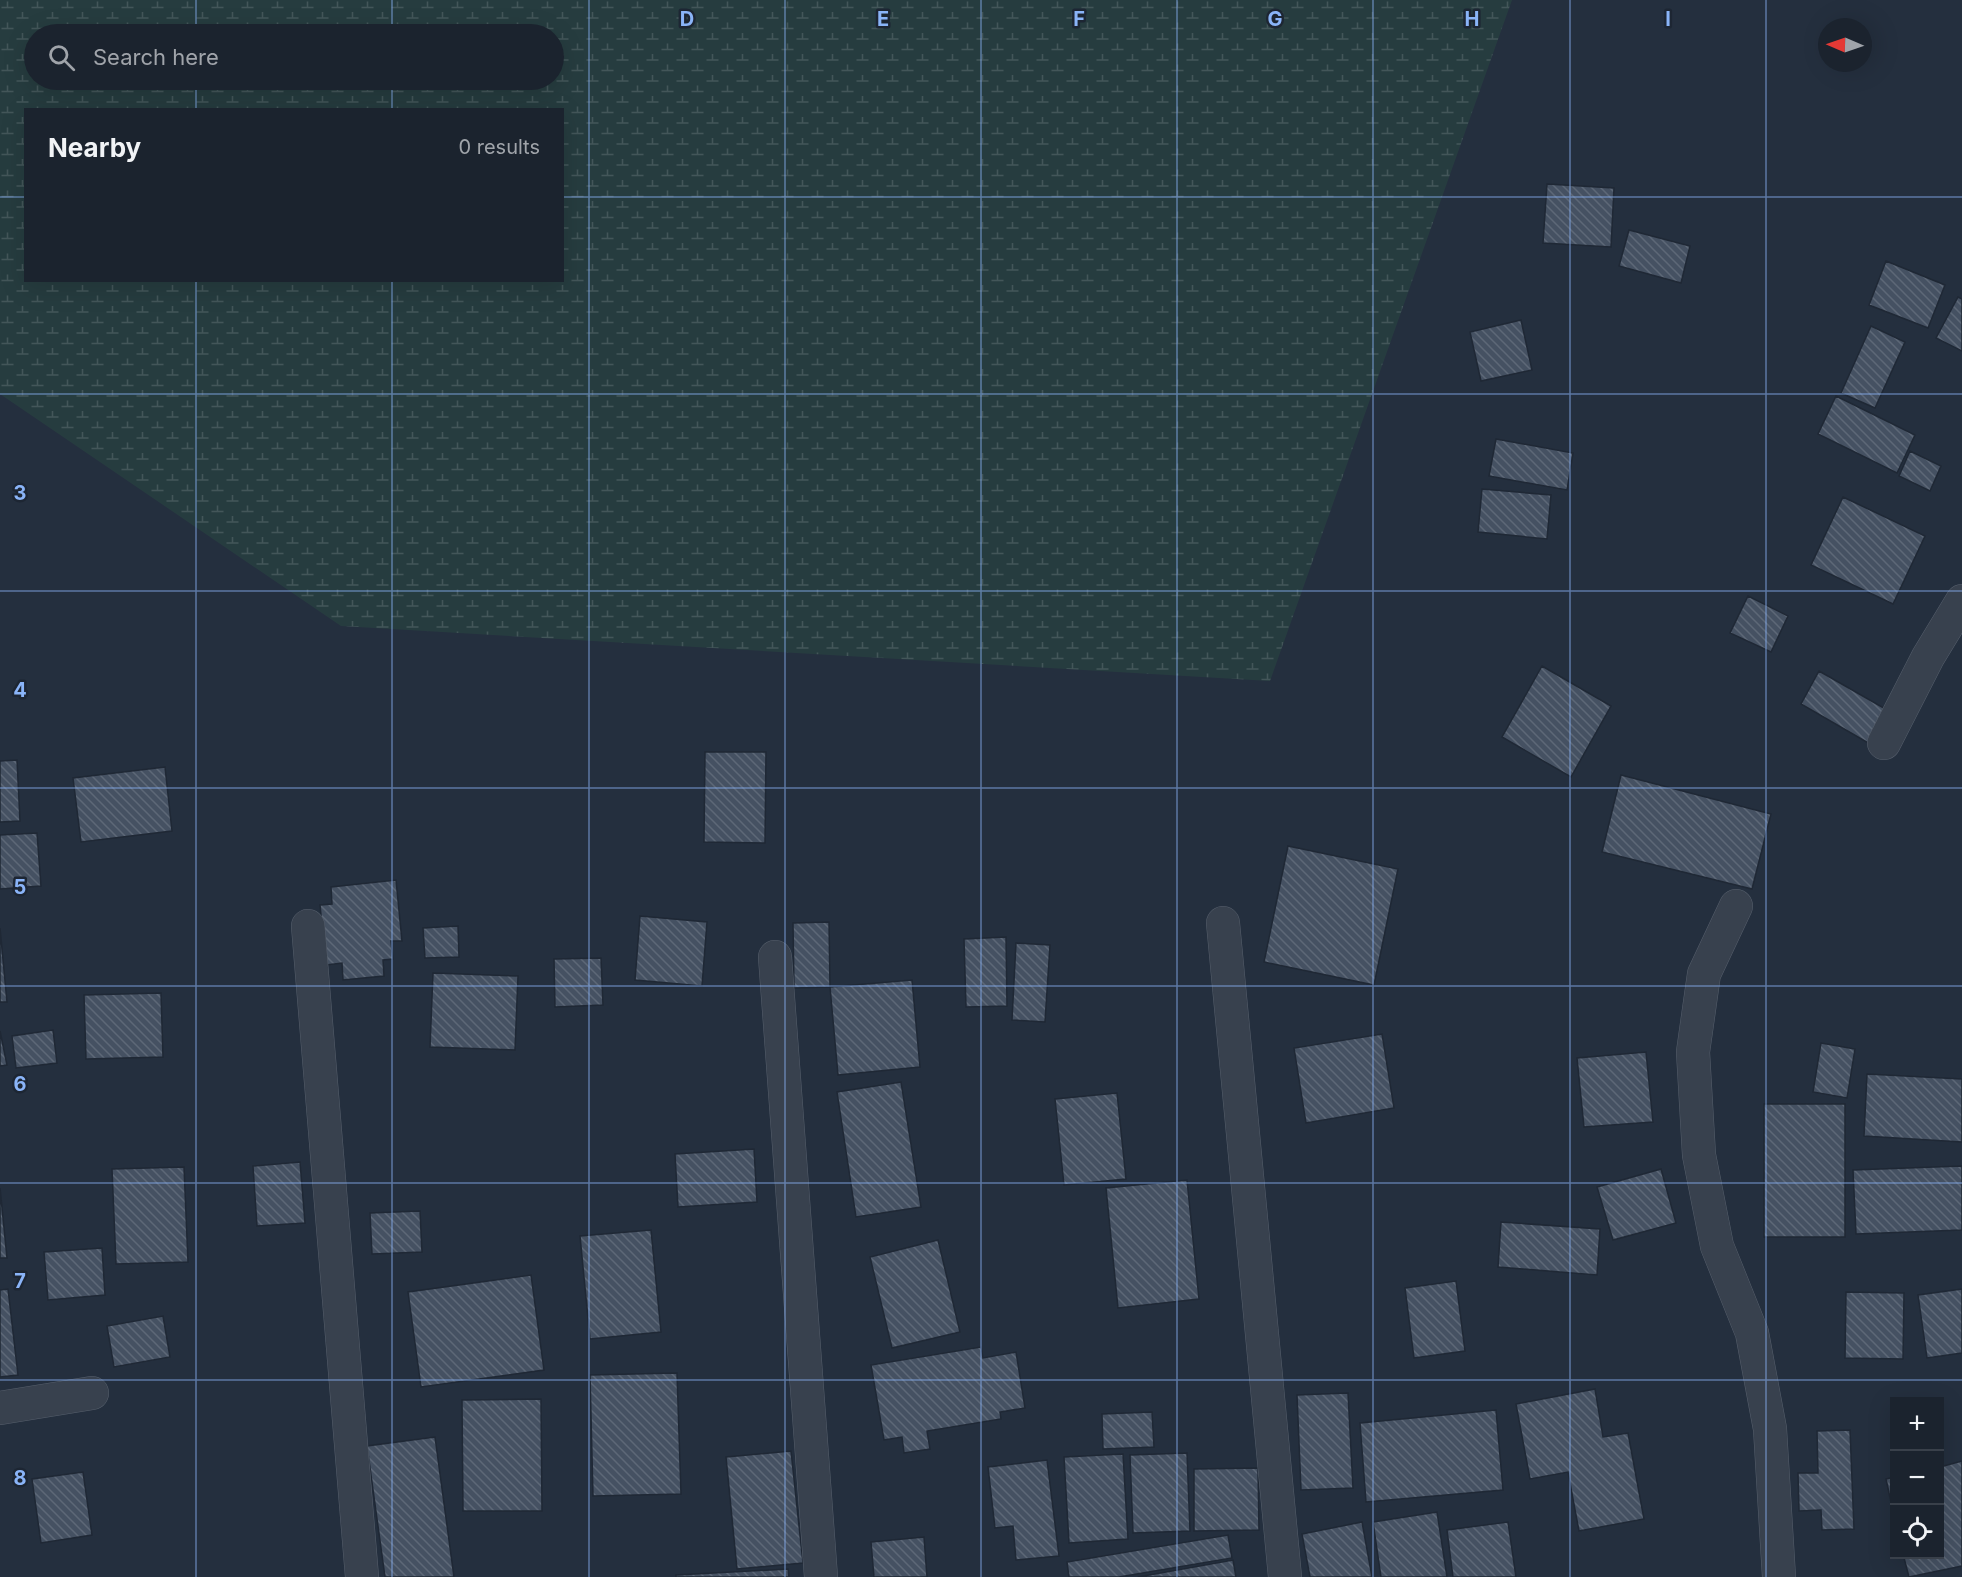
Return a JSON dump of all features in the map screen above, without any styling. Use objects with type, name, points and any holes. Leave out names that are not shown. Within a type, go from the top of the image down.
[{"type":"street","points":[[1884,742],[1928,657],[1962,601]]},
{"type":"street","points":[[1736,906],[1704,974],[1693,1052],[1699,1155],[1717,1246],[1754,1344],[1770,1429],[1779,1577]]},
{"type":"street","points":[[1223,923],[1285,1577]]},
{"type":"street","points":[[308,926],[362,1577]]},
{"type":"street","points":[[776,957],[821,1577]]},
{"type":"street","points":[[0,1408],[92,1393]]},
{"type":"green space","points":[[0,0],[1512,0],[1270,681],[341,626],[0,394]]},
{"type":"building","points":[[1547,184],[1614,188],[1611,247],[1543,243]]},
{"type":"building","points":[[1629,230],[1690,246],[1681,283],[1619,266]]},
{"type":"building","points":[[1886,261],[1945,285],[1928,328],[1869,305]]},
{"type":"building","points":[[1958,297],[1962,299],[1962,351],[1936,338]]},
{"type":"building","points":[[1521,320],[1532,370],[1481,381],[1470,332]]},
{"type":"building","points":[[1871,326],[1905,342],[1875,408],[1841,393]]},
{"type":"building","points":[[1836,396],[1915,435],[1897,473],[1818,434]]},
{"type":"building","points":[[1496,439],[1573,453],[1567,490],[1489,476]]},
{"type":"building","points":[[1910,451],[1941,466],[1930,491],[1899,476]]},
{"type":"building","points":[[1482,489],[1551,495],[1547,539],[1478,532]]},
{"type":"building","points":[[1843,497],[1925,536],[1893,604],[1811,565]]},
{"type":"building","points":[[1748,596],[1788,616],[1771,652],[1730,633]]},
{"type":"building","points":[[1542,666],[1611,706],[1571,777],[1502,737]]},
{"type":"building","points":[[1819,671],[1889,711],[1870,744],[1801,704]]},
{"type":"building","points":[[705,752],[766,752],[765,843],[704,842]]},
{"type":"building","points":[[17,760],[20,821],[0,822],[0,761]]},
{"type":"building","points":[[165,767],[172,831],[81,842],[73,778]]},
{"type":"building","points":[[1621,775],[1771,814],[1752,889],[1602,852]]},
{"type":"building","points":[[37,833],[41,886],[0,889],[0,835]]},
{"type":"building","points":[[1288,846],[1398,869],[1374,985],[1264,962]]},
{"type":"building","points":[[396,880],[402,941],[391,941],[393,959],[383,960],[384,976],[343,980],[342,963],[326,965],[320,905],[332,904],[331,887]]},
{"type":"building","points":[[640,916],[707,922],[702,986],[635,980]]},
{"type":"building","points":[[829,922],[830,987],[794,988],[793,923]]},
{"type":"building","points":[[458,926],[459,957],[425,958],[423,928]]},
{"type":"building","points":[[0,928],[7,1002],[0,1002]]},
{"type":"building","points":[[1006,937],[1007,1006],[966,1007],[964,939]]},
{"type":"building","points":[[1016,943],[1050,945],[1045,1022],[1012,1020]]},
{"type":"building","points":[[601,958],[603,1005],[555,1007],[554,959]]},
{"type":"building","points":[[433,973],[518,976],[515,1050],[430,1047]]},
{"type":"building","points":[[912,980],[920,1067],[838,1075],[830,987]]},
{"type":"building","points":[[161,993],[163,1057],[86,1059],[84,995]]},
{"type":"building","points":[[53,1030],[57,1063],[16,1068],[12,1036]]},
{"type":"building","points":[[0,1031],[7,1065],[0,1066]]},
{"type":"building","points":[[1382,1034],[1394,1108],[1306,1123],[1294,1048]]},
{"type":"building","points":[[1821,1043],[1855,1049],[1847,1098],[1813,1092]]},
{"type":"building","points":[[1646,1052],[1653,1122],[1584,1127],[1577,1058]]},
{"type":"building","points":[[1867,1074],[1962,1079],[1962,1142],[1864,1136]]},
{"type":"building","points":[[901,1082],[921,1207],[856,1217],[837,1092]]},
{"type":"building","points":[[1117,1093],[1126,1179],[1064,1185],[1055,1099]]},
{"type":"building","points":[[1764,1104],[1845,1104],[1845,1237],[1764,1237]]},
{"type":"building","points":[[754,1149],[757,1202],[678,1207],[675,1154]]},
{"type":"building","points":[[300,1162],[305,1223],[257,1226],[253,1166]]},
{"type":"building","points":[[1962,1166],[1962,1230],[1856,1234],[1853,1170]]},
{"type":"building","points":[[184,1167],[188,1262],[116,1264],[112,1169]]},
{"type":"building","points":[[1661,1169],[1676,1223],[1613,1240],[1597,1187]]},
{"type":"building","points":[[1187,1180],[1199,1299],[1118,1308],[1106,1188]]},
{"type":"building","points":[[0,1188],[7,1258],[0,1258]]},
{"type":"building","points":[[420,1211],[422,1252],[372,1254],[370,1213]]},
{"type":"building","points":[[1501,1222],[1600,1229],[1597,1275],[1498,1267]]},
{"type":"building","points":[[651,1230],[661,1332],[590,1339],[580,1236]]},
{"type":"building","points":[[938,1240],[960,1332],[892,1348],[870,1257]]},
{"type":"building","points":[[102,1248],[105,1295],[48,1300],[44,1252]]},
{"type":"building","points":[[531,1275],[544,1370],[421,1387],[408,1292]]},
{"type":"building","points":[[1456,1281],[1465,1351],[1414,1358],[1405,1288]]},
{"type":"building","points":[[8,1289],[18,1375],[0,1377],[0,1290]]},
{"type":"building","points":[[1962,1289],[1962,1353],[1927,1358],[1918,1295]]},
{"type":"building","points":[[1846,1292],[1904,1293],[1903,1359],[1845,1358]]},
{"type":"building","points":[[163,1316],[170,1357],[114,1367],[107,1326]]},
{"type":"building","points":[[981,1347],[983,1358],[1016,1352],[1025,1408],[1000,1412],[1001,1419],[927,1431],[930,1449],[904,1453],[902,1437],[884,1440],[871,1365]]},
{"type":"building","points":[[677,1373],[681,1494],[593,1496],[590,1375]]},
{"type":"building","points":[[1595,1389],[1603,1437],[1628,1433],[1644,1519],[1579,1531],[1568,1472],[1530,1479],[1516,1404]]},
{"type":"building","points":[[1348,1393],[1353,1488],[1301,1490],[1297,1395]]},
{"type":"building","points":[[541,1399],[542,1511],[463,1511],[462,1400]]},
{"type":"building","points":[[1496,1410],[1503,1490],[1366,1502],[1360,1423]]},
{"type":"building","points":[[1152,1412],[1154,1447],[1103,1449],[1102,1414]]},
{"type":"building","points":[[1850,1430],[1854,1529],[1822,1530],[1821,1510],[1799,1511],[1798,1473],[1818,1473],[1817,1431]]},
{"type":"building","points":[[435,1437],[454,1577],[385,1577],[367,1446]]},
{"type":"building","points":[[791,1451],[803,1563],[737,1569],[726,1457]]},
{"type":"building","points":[[1187,1453],[1190,1531],[1133,1533],[1130,1455]]},
{"type":"building","points":[[1123,1454],[1128,1539],[1069,1543],[1064,1457]]},
{"type":"building","points":[[1047,1460],[1059,1556],[1016,1560],[1013,1526],[995,1528],[988,1467]]},
{"type":"building","points":[[1962,1461],[1962,1566],[1909,1577],[1904,1559],[1944,1559],[1944,1466]]},
{"type":"building","points":[[1258,1468],[1259,1530],[1194,1531],[1194,1469]]},
{"type":"building","points":[[83,1472],[92,1535],[41,1543],[32,1479]]},
{"type":"building","points":[[1890,1478],[1890,1498],[1886,1479]]},
{"type":"building","points":[[1437,1512],[1447,1577],[1381,1577],[1373,1522]]},
{"type":"building","points":[[1362,1522],[1372,1577],[1310,1577],[1302,1534]]},
{"type":"building","points":[[1508,1522],[1516,1577],[1453,1577],[1447,1530]]},
{"type":"building","points":[[1228,1535],[1232,1558],[1119,1577],[1069,1577],[1067,1562]]},
{"type":"building","points":[[924,1537],[927,1577],[874,1577],[871,1542]]},
{"type":"building","points":[[1233,1560],[1236,1577],[1138,1577]]},
{"type":"building","points":[[788,1569],[789,1577],[676,1577],[676,1575]]}]
